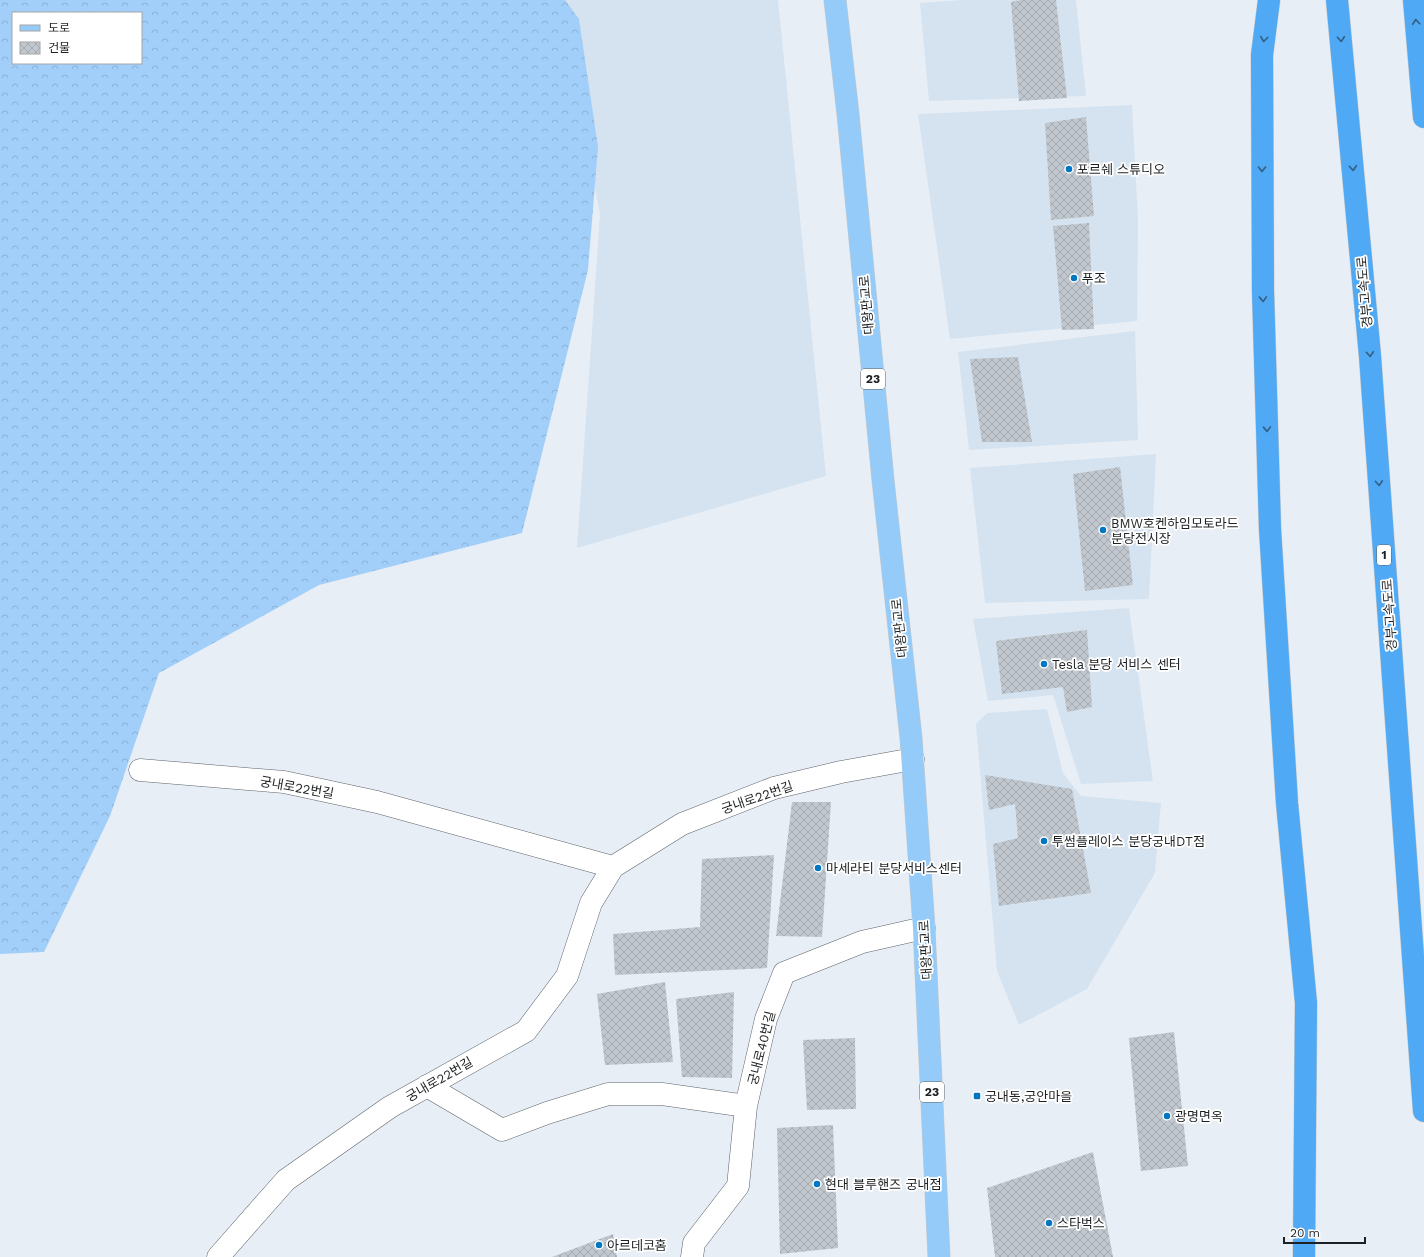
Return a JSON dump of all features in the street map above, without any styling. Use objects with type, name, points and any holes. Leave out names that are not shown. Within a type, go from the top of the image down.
[{"type":"highway","points":[[1269,0],[1262,55],[1263,291],[1270,529],[1287,803],[1306,1004],[1304,1257]]},
{"type":"highway","name":"경부고속도로","points":[[1337,0],[1370,356],[1424,1111]]},
{"type":"highway","points":[[1414,0],[1424,117]]},
{"type":"main road","name":"대왕판교로","points":[[835,0],[848,114],[883,480],[913,758],[924,928],[939,1257]]},
{"type":"street","name":"궁내로22번길","points":[[218,1257],[286,1180],[390,1107],[526,1030],[567,976],[591,903],[613,867],[682,824],[774,788],[841,772],[913,758]]},
{"type":"street","name":"궁내로22번길","points":[[140,770],[284,782],[377,802],[613,867]]},
{"type":"street","name":"궁내로40번길","points":[[692,1257],[694,1243],[738,1186],[746,1106],[766,1019],[784,974],[862,942],[924,928]]},
{"type":"street","points":[[427,1086],[502,1130],[547,1113],[608,1094],[662,1094],[746,1106]]},
{"type":"shaded area","points":[[542,0],[778,0],[826,476],[577,548],[600,214],[566,44]]},
{"type":"shaded area","points":[[962,0],[1076,0],[1086,96],[929,101],[920,3]]},
{"type":"shaded area","points":[[1132,105],[1138,220],[1137,321],[950,339],[918,114]]},
{"type":"shaded area","points":[[1135,331],[1138,440],[969,450],[958,352]]},
{"type":"shaded area","points":[[1156,454],[1149,599],[985,603],[970,468]]},
{"type":"shaded area","points":[[1129,608],[1153,781],[1081,784],[1053,695],[988,701],[973,619]]},
{"type":"shaded area","points":[[1047,709],[1063,773],[1081,796],[1161,803],[1155,873],[1087,989],[1019,1025],[997,971],[976,724],[987,713]]},
{"type":"green space","points":[[0,0],[565,0],[579,19],[598,147],[588,270],[522,533],[319,585],[159,673],[110,816],[44,952],[0,954]]},
{"type":"building","points":[[1021,0],[1056,0],[1067,98],[1019,101],[1011,2]]},
{"type":"building","name":"포르쉐 스튜디오","points":[[1086,117],[1094,216],[1051,220],[1045,123]]},
{"type":"building","name":"푸조","points":[[1089,223],[1094,329],[1062,330],[1053,226]]},
{"type":"building","points":[[1018,357],[1032,442],[982,442],[970,359]]},
{"type":"building","name":"BMW호켄하임모토라드 분당전시장","points":[[1120,467],[1133,585],[1085,591],[1073,474]]},
{"type":"building","name":"Tesla 분당 서비스 센터","points":[[1087,630],[1092,707],[1067,712],[1063,687],[1002,694],[996,641]]},
{"type":"building","name":"투썸플레이스 분당궁내DT점","points":[[985,775],[1072,789],[1091,893],[999,906],[993,844],[1018,838],[1015,804],[989,810]]},
{"type":"building","points":[[792,802],[831,802],[822,937],[776,936]]},
{"type":"building","points":[[774,855],[767,968],[615,975],[613,934],[700,927],[702,859]]},
{"type":"building","points":[[665,982],[673,1062],[605,1065],[597,994]]},
{"type":"building","points":[[734,992],[732,1078],[682,1077],[676,999]]},
{"type":"building","points":[[1174,1032],[1188,1166],[1141,1171],[1129,1038]]},
{"type":"building","points":[[855,1038],[856,1109],[807,1110],[803,1040]]},
{"type":"building","points":[[833,1125],[838,1248],[780,1254],[777,1128]]},
{"type":"building","name":"스타벅스","points":[[1093,1152],[1113,1257],[995,1257],[987,1188]]},
{"type":"building","name":"아르데코홈","points":[[613,1234],[617,1257],[552,1257]]},
{"type":"place","name":"포르쉐 스튜디오","points":[[1069,169]]},
{"type":"place","name":"푸조","points":[[1074,278]]},
{"type":"place","name":"BMW호켄하임모토라드 분당전시장","points":[[1103,530]]},
{"type":"place","name":"Tesla 분당 서비스 센터","points":[[1044,664]]},
{"type":"place","name":"투썸플레이스 분당궁내DT점","points":[[1044,841]]},
{"type":"place","name":"마세라티 분당서비스센터","points":[[818,868]]},
{"type":"place","name":"궁내동,궁안마을","points":[[977,1096]]},
{"type":"place","name":"광명면옥","points":[[1167,1116]]},
{"type":"place","name":"현대 블루핸즈 궁내점","points":[[817,1184]]},
{"type":"place","name":"스타벅스","points":[[1049,1223]]},
{"type":"place","name":"아르데코홈","points":[[599,1245]]}]
